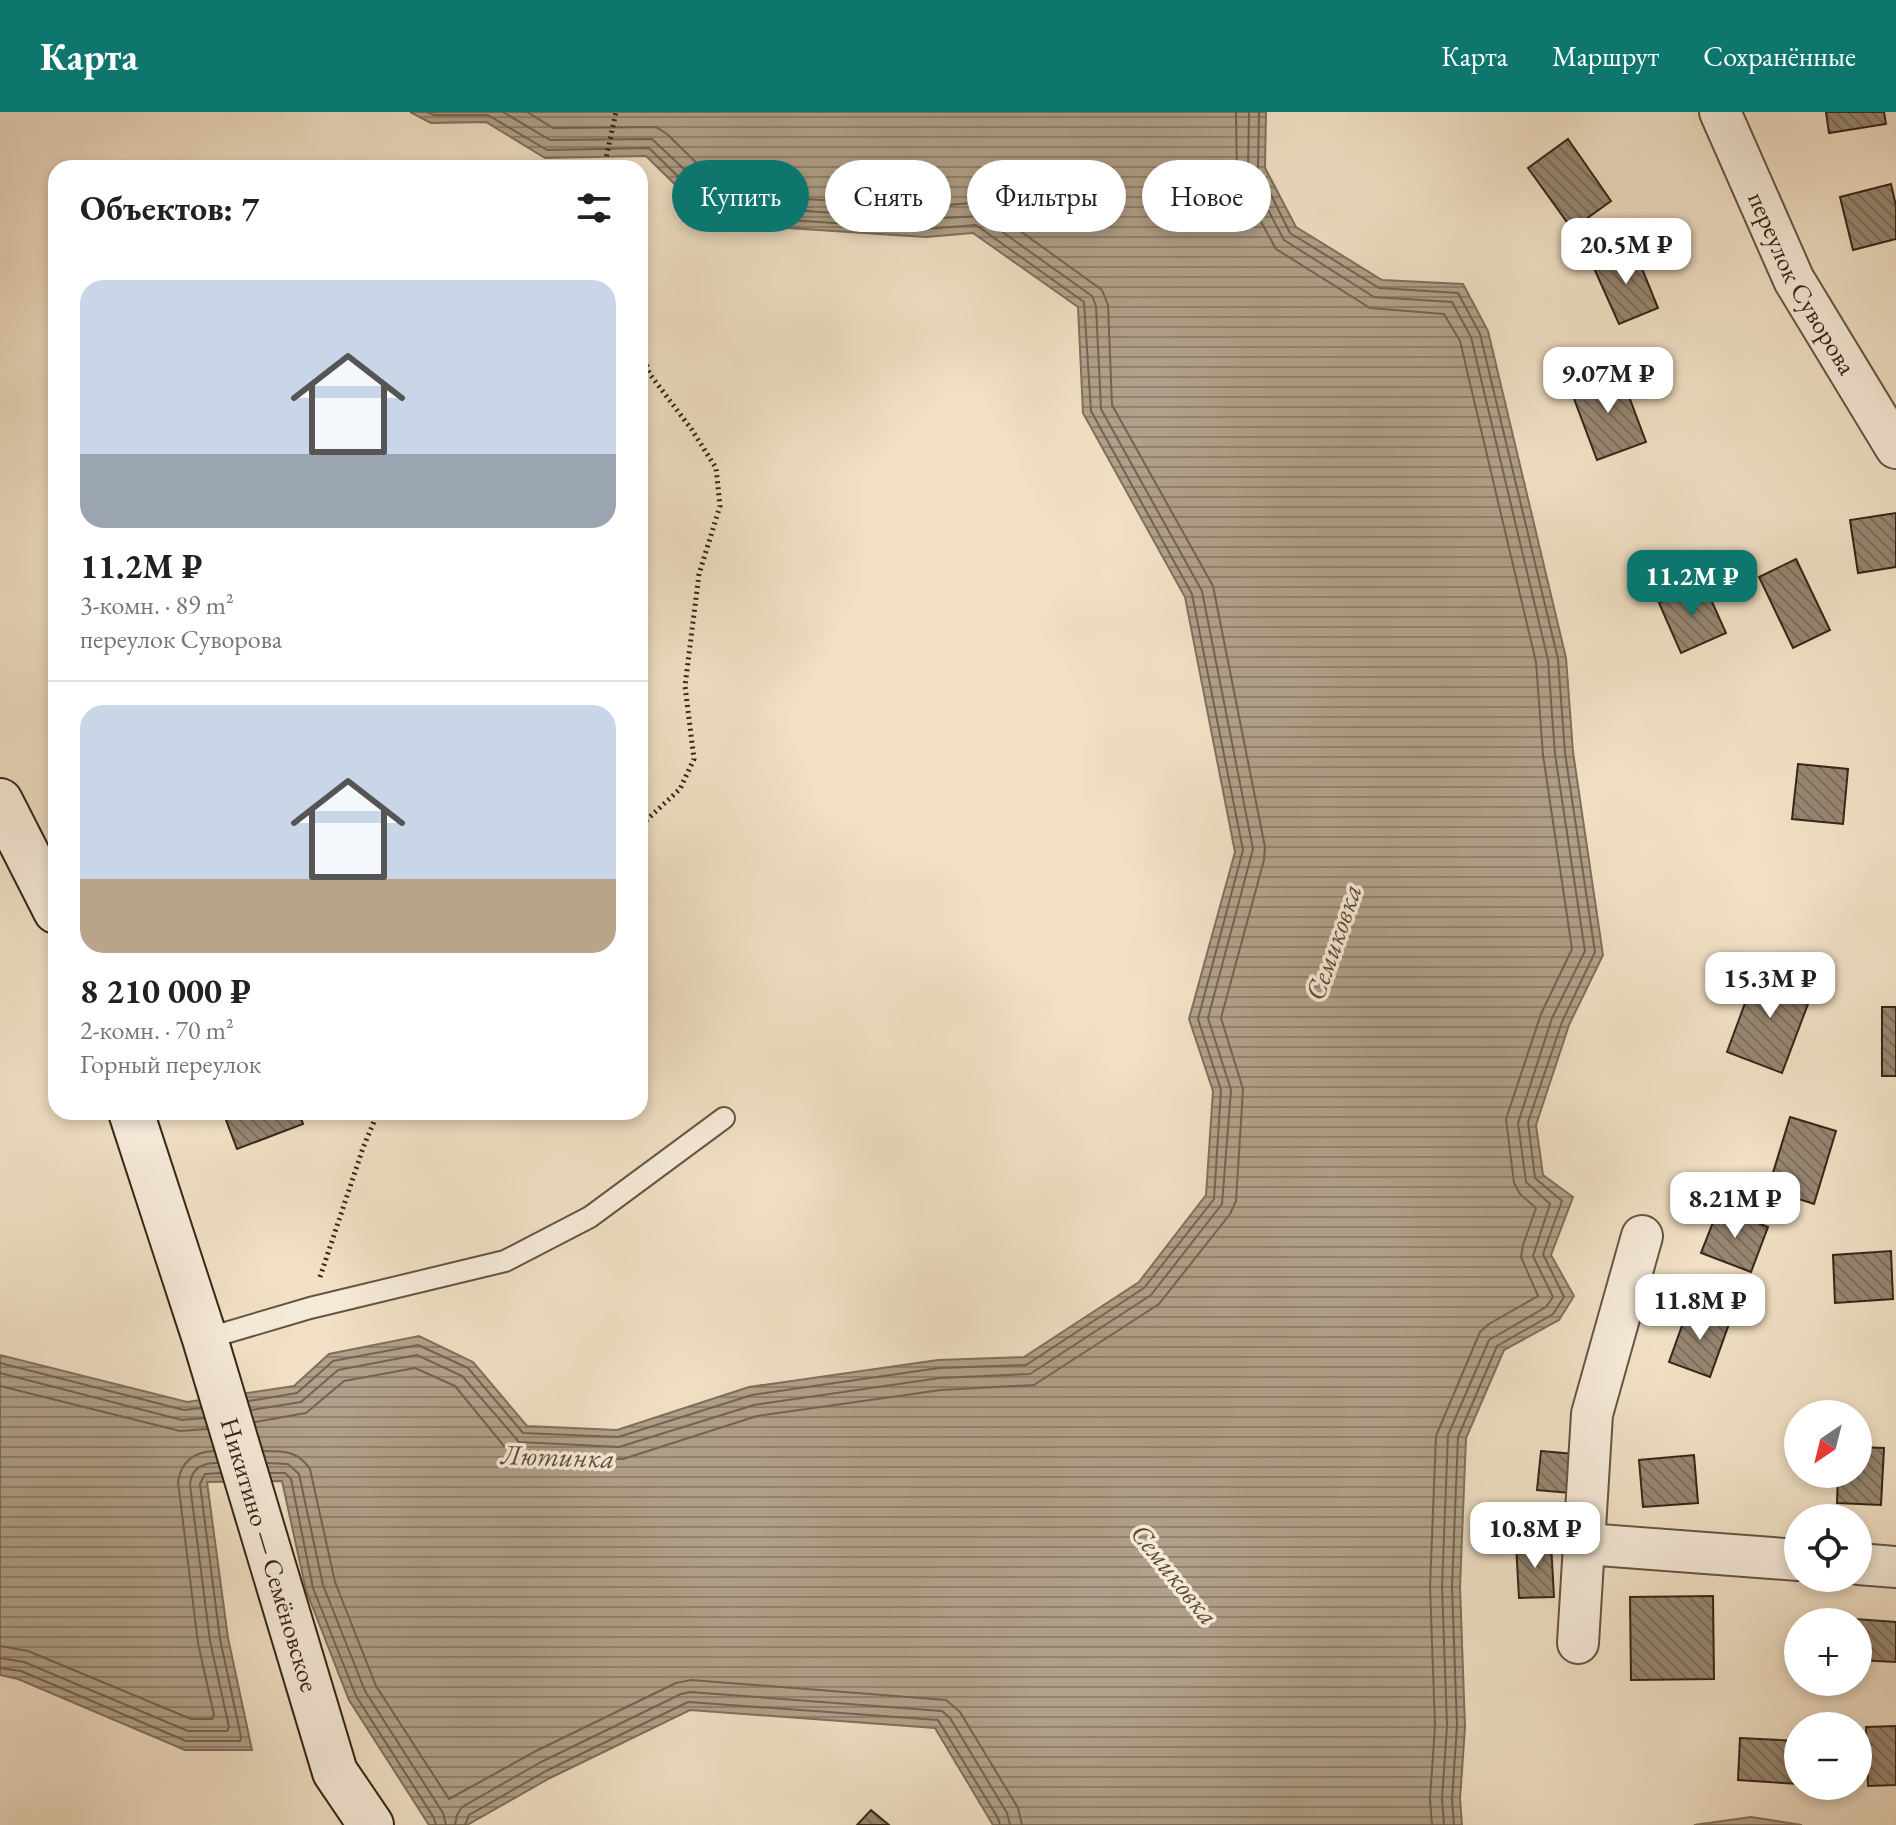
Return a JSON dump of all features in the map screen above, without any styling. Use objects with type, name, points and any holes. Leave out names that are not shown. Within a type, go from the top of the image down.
[{"type":"main road","points":[[0,801],[48,895]]},
{"type":"main road","name":"Никитино — Семёновское","points":[[134,1120],[205,1339],[335,1772],[371,1825]]},
{"type":"street","name":"переулок Суворова","points":[[1720,112],[1794,280],[1896,448]]},
{"type":"street","points":[[1578,1643],[1592,1414],[1642,1236]]},
{"type":"street","points":[[1586,1544],[1784,1559]]},
{"type":"street","points":[[1872,1565],[1896,1567]]},
{"type":"lane","points":[[205,1339],[310,1308],[505,1261],[590,1217],[724,1118]]},
{"type":"path","points":[[606,160],[616,112]]},
{"type":"path","points":[[648,370],[716,468],[720,506],[699,574],[685,686],[694,759],[680,789],[648,819]]},
{"type":"path","points":[[310,1308],[375,1120]]},
{"type":"water","points":[[410,112],[1266,112],[1265,160],[1142,160],[1142,232],[1271,232],[1271,179],[1296,227],[1382,280],[1463,284],[1488,331],[1566,658],[1573,752],[1603,955],[1569,1025],[1536,1125],[1543,1175],[1573,1197],[1551,1255],[1574,1296],[1559,1320],[1504,1350],[1466,1438],[1460,1587],[1465,1727],[1460,1799],[1462,1825],[993,1825],[935,1728],[690,1710],[550,1778],[467,1825],[429,1825],[349,1700],[306,1590],[282,1481],[207,1482],[228,1638],[252,1750],[185,1750],[18,1679],[0,1675],[0,1355],[187,1402],[294,1386],[329,1354],[419,1336],[473,1362],[527,1426],[617,1430],[749,1387],[938,1360],[1024,1357],[1139,1282],[1206,1195],[1213,1091],[1189,1019],[1235,852],[1185,597],[1083,413],[1078,307],[973,233],[926,237],[849,232],[951,232],[951,160],[825,160],[825,230],[809,229],[809,160],[672,160],[672,181],[646,156],[545,158],[486,122],[431,123]]},
{"type":"water","points":[[1751,1817],[1802,1825],[1694,1825]]},
{"type":"building","points":[[1826,112],[1884,112],[1886,124],[1829,133]]},
{"type":"building","points":[[1568,139],[1611,201],[1572,229],[1528,168]]},
{"type":"building","points":[[1891,184],[1896,206],[1896,239],[1853,250],[1840,197]]},
{"type":"building","points":[[1634,249],[1658,308],[1619,324],[1593,266]]},
{"type":"building","points":[[1619,370],[1646,442],[1597,460],[1570,388]]},
{"type":"building","points":[[1896,513],[1896,567],[1858,573],[1850,520]]},
{"type":"building","points":[[1796,559],[1830,630],[1793,648],[1759,577]]},
{"type":"building","points":[[1704,584],[1726,633],[1681,653],[1659,603]]},
{"type":"building","points":[[1798,764],[1848,769],[1843,824],[1792,819]]},
{"type":"building","points":[[1758,968],[1814,988],[1782,1073],[1727,1052]]},
{"type":"building","points":[[1882,1007],[1896,1007],[1896,1076],[1882,1076]]},
{"type":"building","points":[[1790,1117],[1836,1131],[1814,1204],[1768,1189]]},
{"type":"building","points":[[226,1120],[302,1120],[303,1124],[237,1149]]},
{"type":"building","points":[[1719,1207],[1768,1227],[1751,1272],[1701,1253]]},
{"type":"building","points":[[1891,1251],[1893,1299],[1835,1303],[1833,1255]]},
{"type":"building","points":[[1689,1306],[1730,1321],[1710,1377],[1669,1362]]},
{"type":"building","points":[[1872,1448],[1884,1448],[1881,1505],[1837,1503],[1838,1488],[1872,1488]]},
{"type":"building","points":[[1541,1451],[1574,1454],[1570,1493],[1537,1490]]},
{"type":"building","points":[[1694,1455],[1698,1503],[1643,1507],[1639,1460]]},
{"type":"building","points":[[1551,1543],[1554,1597],[1519,1598],[1516,1544]]},
{"type":"building","points":[[1713,1596],[1714,1679],[1631,1680],[1630,1597]]},
{"type":"building","points":[[1872,1620],[1896,1622],[1896,1662],[1872,1661]]},
{"type":"building","points":[[1896,1726],[1896,1785],[1872,1786],[1872,1727]]},
{"type":"building","points":[[1740,1738],[1784,1740],[1784,1783],[1738,1780]]},
{"type":"building","points":[[871,1810],[889,1825],[857,1825]]},
{"type":"water label","name":"Семиковка","points":[[1333,942]]},
{"type":"water label","name":"Лютинка","points":[[558,1456]]},
{"type":"water label","name":"Семиковка","points":[[1175,1574]]}]
